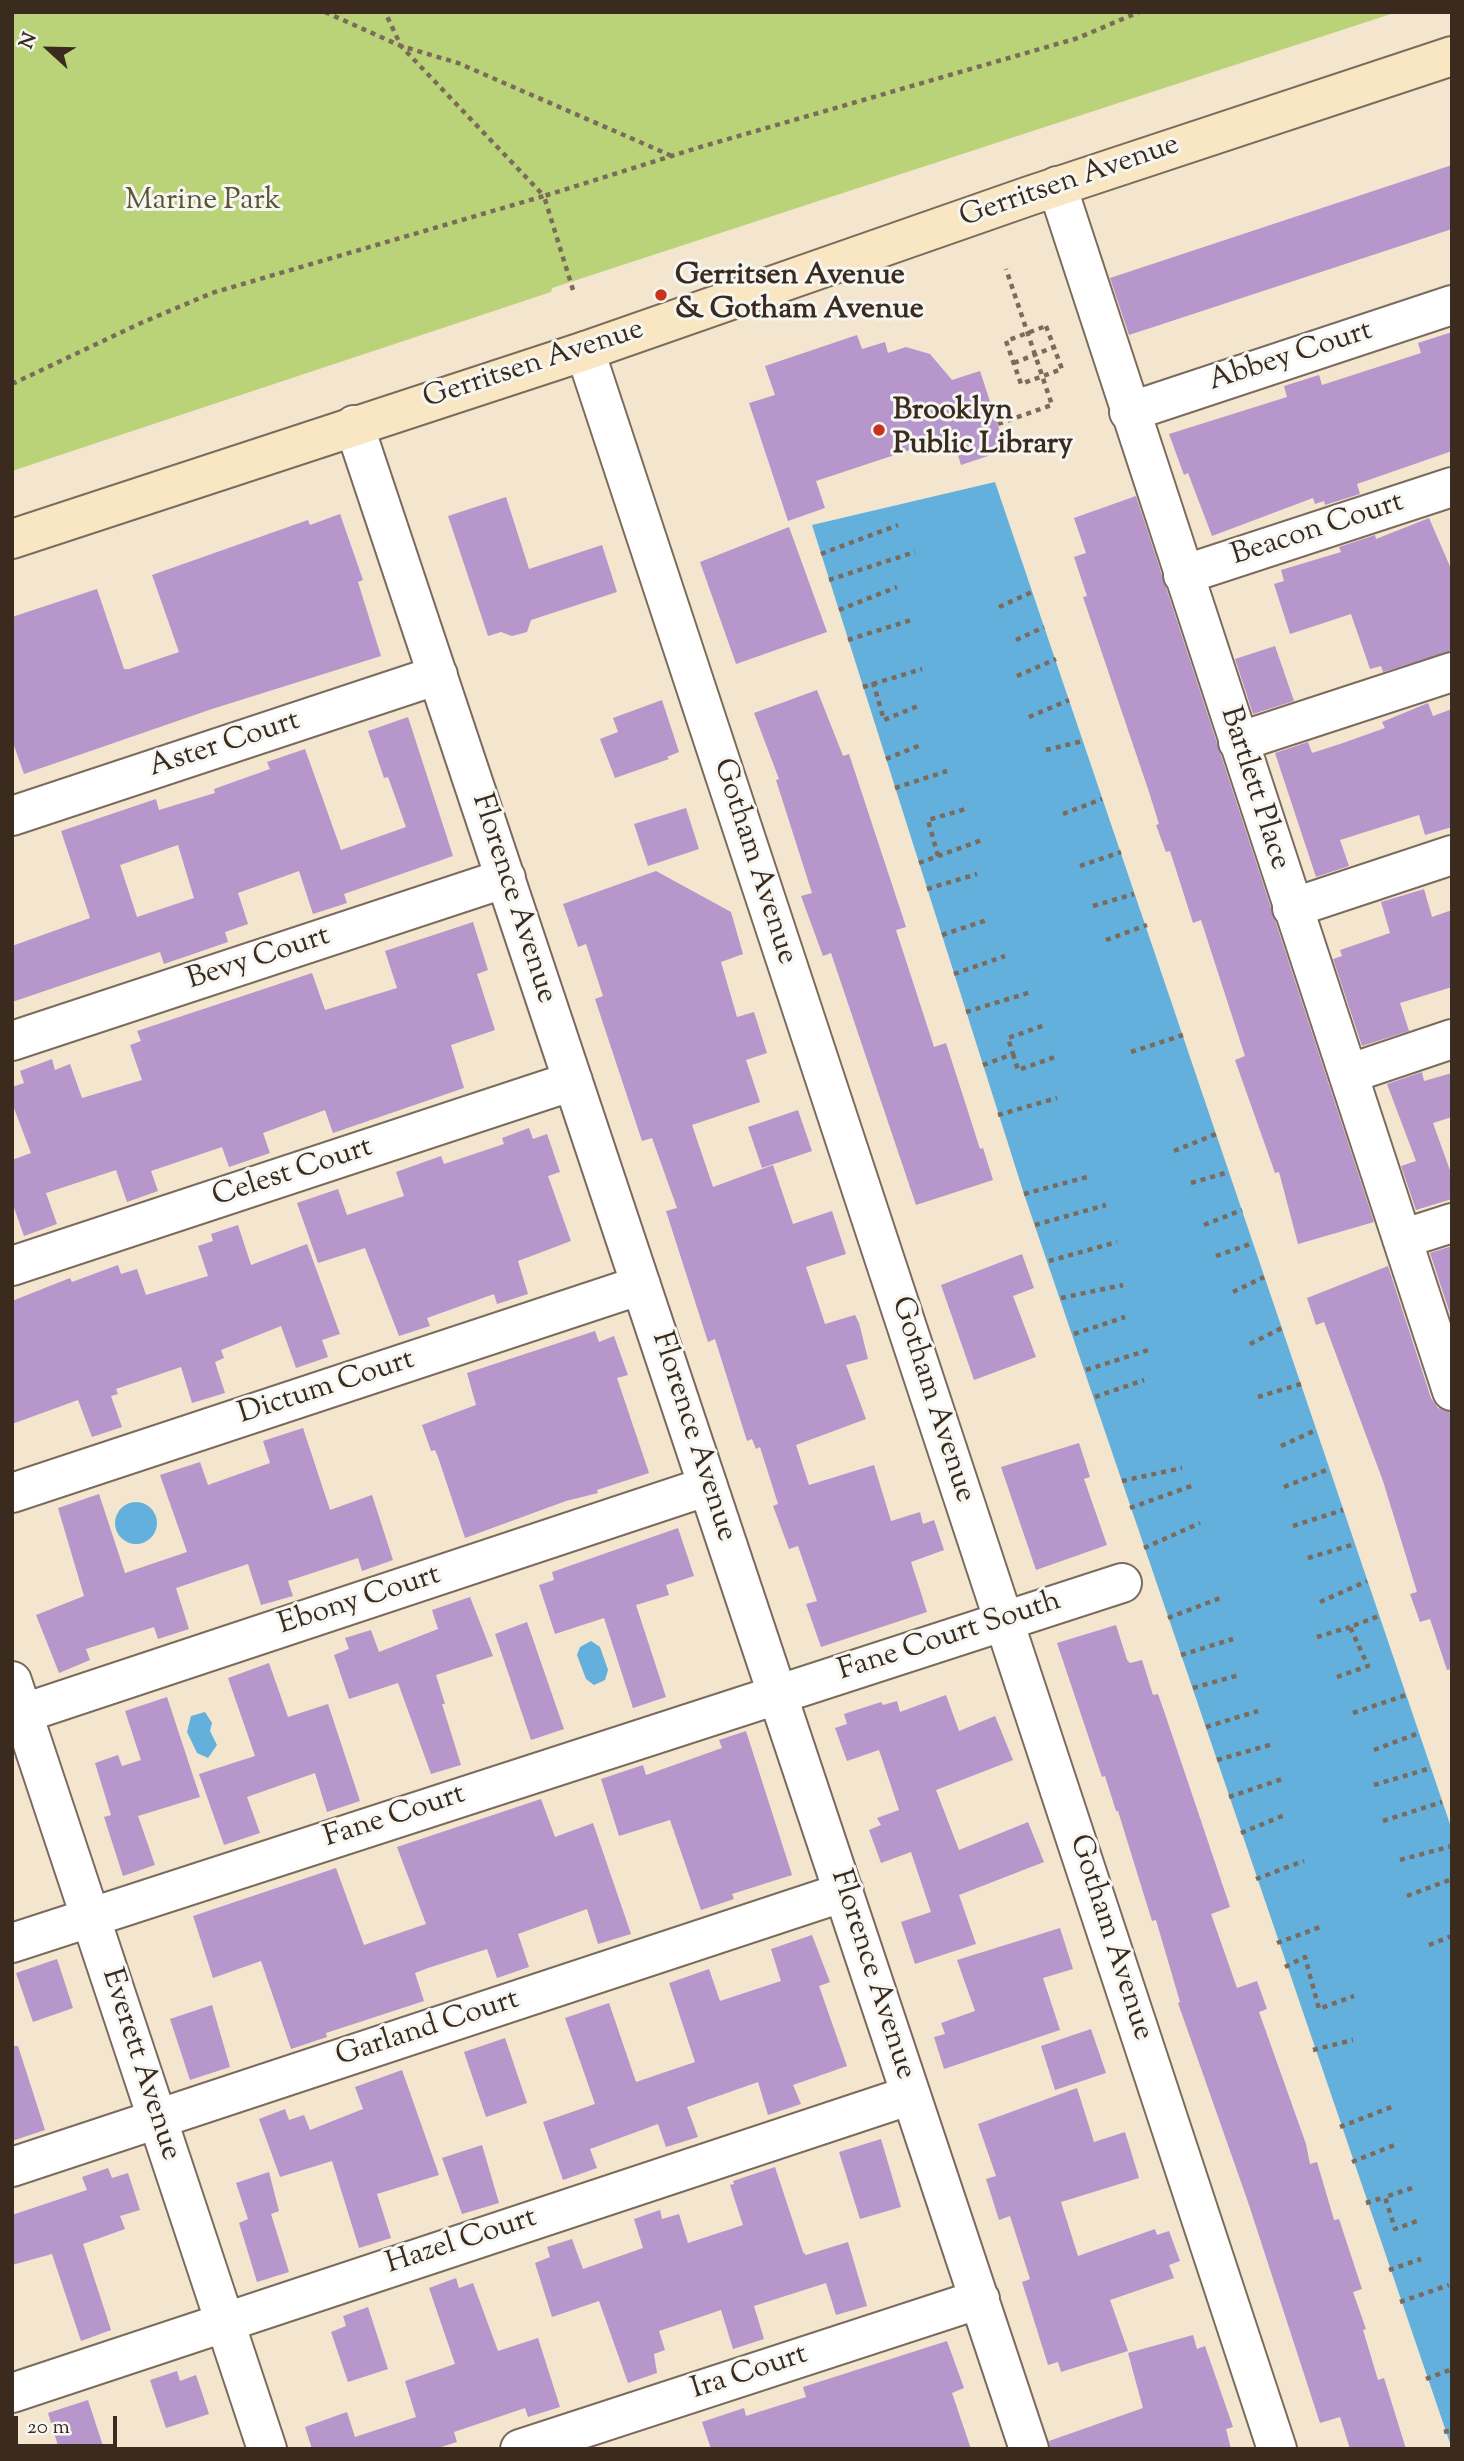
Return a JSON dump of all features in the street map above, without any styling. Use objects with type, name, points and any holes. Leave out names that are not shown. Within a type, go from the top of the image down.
[{"type":"main road","name":"Gerritsen Avenue","points":[[12,539],[584,351],[1057,187],[1452,56]]},
{"type":"street","name":"Bartlett Place","points":[[1057,187],[1452,1391]]},
{"type":"street","name":"Abbey Court","points":[[1129,412],[1452,305]]},
{"type":"street","name":"Gotham Avenue","points":[[584,351],[1278,2449]]},
{"type":"street","name":"Florence Avenue","points":[[354,425],[1029,2449]]},
{"type":"street","name":"Beacon Court","points":[[1183,575],[1452,487]]},
{"type":"street","points":[[1238,742],[1452,672]]},
{"type":"street","name":"Aster Court","points":[[12,816],[438,675]]},
{"type":"street","points":[[1292,908],[1452,855]]},
{"type":"street","name":"Bevy Court","points":[[12,1041],[506,878]]},
{"type":"street","points":[[1348,1074],[1452,1040]]},
{"type":"street","name":"Celest Court","points":[[12,1266],[573,1081]]},
{"type":"street","points":[[1402,1239],[1452,1223]]},
{"type":"street","name":"Dictum Court","points":[[12,1493],[641,1285]]},
{"type":"street","name":"Ebony Court","points":[[16,1704],[708,1486]]},
{"type":"street","name":"Fane Court South","points":[[778,1694],[1122,1583]]},
{"type":"street","name":"Fane Court","points":[[12,1943],[778,1694]]},
{"type":"street","name":"Everett Avenue","points":[[16,1704],[90,1917],[267,2449]]},
{"type":"street","name":"Garland Court","points":[[12,2167],[844,1892]]},
{"type":"street","name":"Hazel Court","points":[[12,2392],[911,2095]]},
{"type":"street","name":"Ira Court","points":[[520,2449],[980,2299]]},
{"type":"path","points":[[325,12],[401,46],[458,63],[672,156]]},
{"type":"path","points":[[385,12],[401,46],[544,197],[573,290]]},
{"type":"path","points":[[12,384],[212,293],[1078,37],[1139,12]]},
{"type":"path","points":[[998,424],[1052,405],[1006,269]]},
{"type":"path","points":[[1046,326],[1054,346],[1062,369],[1021,384],[1006,341],[1046,326]]},
{"type":"path","points":[[1014,363],[1054,346]]},
{"type":"path","points":[[821,554],[898,525]]},
{"type":"path","points":[[829,580],[915,552]]},
{"type":"path","points":[[839,610],[897,587]]},
{"type":"path","points":[[999,607],[1032,592]]},
{"type":"path","points":[[848,640],[911,620]]},
{"type":"path","points":[[1016,640],[1044,627]]},
{"type":"path","points":[[1017,676],[1056,659]]},
{"type":"path","points":[[863,687],[922,668]]},
{"type":"path","points":[[873,682],[884,720],[918,706]]},
{"type":"path","points":[[1029,717],[1069,700]]},
{"type":"path","points":[[1046,750],[1083,741]]},
{"type":"path","points":[[886,760],[923,744]]},
{"type":"path","points":[[895,788],[947,771]]},
{"type":"path","points":[[1063,814],[1102,799]]},
{"type":"path","points":[[938,856],[928,820],[969,808]]},
{"type":"path","points":[[919,863],[982,840]]},
{"type":"path","points":[[1080,866],[1121,852]]},
{"type":"path","points":[[927,889],[977,874]]},
{"type":"path","points":[[1093,906],[1134,894]]},
{"type":"path","points":[[942,935],[987,920]]},
{"type":"path","points":[[1107,940],[1147,925]]},
{"type":"path","points":[[954,974],[1005,956]]},
{"type":"path","points":[[966,1012],[1031,992]]},
{"type":"path","points":[[1045,1025],[1007,1038],[1018,1070],[1055,1057]]},
{"type":"path","points":[[1131,1052],[1183,1035]]},
{"type":"path","points":[[983,1065],[1013,1054]]},
{"type":"path","points":[[998,1115],[1057,1098]]},
{"type":"path","points":[[1174,1151],[1216,1135]]},
{"type":"path","points":[[1191,1183],[1229,1172]]},
{"type":"path","points":[[1024,1194],[1087,1177]]},
{"type":"path","points":[[1035,1225],[1106,1205]]},
{"type":"path","points":[[1204,1225],[1242,1210]]},
{"type":"path","points":[[1049,1261],[1117,1242]]},
{"type":"path","points":[[1216,1256],[1253,1243]]},
{"type":"path","points":[[1233,1292],[1264,1277]]},
{"type":"path","points":[[1061,1298],[1123,1285]]},
{"type":"path","points":[[1073,1334],[1125,1317]]},
{"type":"path","points":[[1250,1345],[1282,1328]]},
{"type":"path","points":[[1086,1370],[1148,1350]]},
{"type":"path","points":[[1095,1397],[1144,1380]]},
{"type":"path","points":[[1258,1397],[1301,1384]]},
{"type":"path","points":[[1281,1446],[1316,1430]]},
{"type":"path","points":[[1122,1481],[1182,1468]]},
{"type":"path","points":[[1284,1486],[1329,1469]]},
{"type":"path","points":[[1130,1507],[1194,1485]]},
{"type":"path","points":[[1293,1525],[1343,1510]]},
{"type":"path","points":[[1144,1548],[1200,1523]]},
{"type":"path","points":[[1308,1558],[1354,1544]]},
{"type":"path","points":[[1320,1602],[1367,1581]]},
{"type":"path","points":[[1168,1618],[1223,1597]]},
{"type":"path","points":[[1317,1637],[1379,1616]]},
{"type":"path","points":[[1337,1677],[1367,1665],[1350,1627]]},
{"type":"path","points":[[1181,1655],[1233,1639]]},
{"type":"path","points":[[1193,1688],[1239,1675]]},
{"type":"path","points":[[1353,1713],[1406,1695]]},
{"type":"path","points":[[1206,1727],[1258,1711]]},
{"type":"path","points":[[1374,1750],[1419,1733]]},
{"type":"path","points":[[1217,1760],[1273,1744]]},
{"type":"path","points":[[1374,1785],[1430,1768]]},
{"type":"path","points":[[1229,1797],[1282,1779]]},
{"type":"path","points":[[1383,1821],[1442,1802]]},
{"type":"path","points":[[1241,1833],[1287,1814]]},
{"type":"path","points":[[1400,1860],[1452,1846]]},
{"type":"path","points":[[1256,1880],[1304,1861]]},
{"type":"path","points":[[1407,1896],[1452,1879]]},
{"type":"path","points":[[1277,1943],[1320,1927]]},
{"type":"path","points":[[1429,1945],[1452,1936]]},
{"type":"path","points":[[1285,1966],[1305,1957],[1318,2008],[1354,1996]]},
{"type":"path","points":[[1313,2049],[1353,2040]]},
{"type":"path","points":[[1340,2127],[1394,2106]]},
{"type":"path","points":[[1352,2162],[1397,2144]]},
{"type":"path","points":[[1366,2203],[1412,2188]]},
{"type":"path","points":[[1385,2197],[1395,2229],[1417,2221]]},
{"type":"path","points":[[1389,2270],[1421,2259]]},
{"type":"path","points":[[1400,2302],[1450,2285]]},
{"type":"path","points":[[1426,2379],[1452,2369]]},
{"type":"path","points":[[1444,2432],[1452,2430]]},
{"type":"green space","name":"Marine Park","points":[[12,12],[1397,12],[552,288],[551,292],[12,471]]},
{"type":"water","points":[[995,482],[1452,1830],[1452,2449],[1024,1194],[812,525]]},
{"type":"water","points":[[136,1502],[151,1508],[157,1523],[151,1538],[136,1544],[121,1538],[115,1523],[121,1508]]},
{"type":"water","points":[[591,1641],[600,1647],[608,1670],[605,1680],[594,1685],[586,1679],[577,1655],[580,1647]]},
{"type":"water","points":[[205,1712],[212,1723],[210,1731],[217,1745],[208,1758],[197,1753],[187,1732],[191,1716]]},
{"type":"building","points":[[1452,165],[1452,229],[1129,335],[1110,278]]},
{"type":"building","points":[[1452,332],[1452,451],[1357,484],[1360,494],[1325,505],[1324,501],[1315,504],[1313,498],[1212,536],[1188,473],[1184,475],[1169,434],[1287,397],[1284,386],[1319,375],[1322,385],[1421,353],[1418,343]]},
{"type":"building","name":"Brooklyn Public Library","points":[[857,335],[862,349],[885,342],[888,353],[906,347],[930,354],[952,380],[980,371],[1006,450],[961,465],[952,436],[816,481],[825,508],[788,521],[749,403],[775,395],[765,366]]},
{"type":"building","points":[[1136,496],[1374,1222],[1298,1244],[1279,1172],[1275,1173],[1235,1060],[1245,1056],[1201,920],[1193,923],[1170,851],[1166,852],[1156,825],[1159,824],[1083,597],[1087,596],[1074,557],[1086,553],[1074,518]]},
{"type":"building","points":[[506,497],[529,569],[602,545],[617,592],[531,620],[527,632],[512,636],[501,632],[488,636],[448,516]]},
{"type":"building","points":[[340,514],[363,580],[358,582],[381,656],[212,709],[24,774],[12,740],[12,617],[97,589],[124,669],[129,669],[179,652],[152,575],[308,520],[310,525]]},
{"type":"building","points":[[1429,518],[1452,571],[1452,651],[1383,672],[1381,666],[1370,669],[1351,614],[1290,634],[1274,584],[1284,581],[1281,570],[1341,552],[1339,547],[1375,535],[1376,539]]},
{"type":"building","points":[[789,527],[827,632],[736,664],[700,562]]},
{"type":"building","points":[[1275,646],[1294,701],[1253,714],[1235,659]]},
{"type":"building","points":[[817,690],[843,756],[849,754],[906,927],[896,930],[934,1047],[946,1043],[980,1149],[983,1148],[993,1180],[916,1205],[831,953],[823,956],[801,896],[812,893],[776,780],[779,779],[754,713]]},
{"type":"building","points":[[662,700],[679,752],[667,757],[669,759],[615,778],[600,739],[618,732],[613,718]]},
{"type":"building","points":[[1428,703],[1433,716],[1452,709],[1452,827],[1425,835],[1419,815],[1340,840],[1349,866],[1316,877],[1275,753],[1308,742],[1312,753],[1340,744],[1385,728],[1382,722]]},
{"type":"building","points":[[408,717],[453,856],[344,894],[347,903],[313,914],[299,871],[238,893],[248,924],[225,932],[228,942],[164,964],[160,952],[12,1002],[12,946],[90,918],[61,831],[156,799],[159,810],[215,793],[214,789],[270,769],[267,762],[305,749],[341,850],[406,827],[388,777],[384,778],[368,731]],"holes":[[[178,845],[194,898],[137,917],[120,865]]]},
{"type":"building","points":[[686,808],[699,849],[648,866],[634,824]]},
{"type":"building","points":[[656,871],[731,912],[743,954],[721,962],[737,1017],[754,1012],[767,1053],[746,1060],[760,1102],[692,1125],[713,1187],[773,1165],[793,1224],[832,1211],[846,1254],[806,1267],[825,1324],[855,1315],[859,1323],[868,1359],[846,1365],[866,1419],[796,1445],[809,1485],[874,1465],[891,1521],[920,1512],[923,1524],[934,1520],[944,1550],[911,1562],[927,1612],[821,1647],[806,1604],[817,1601],[798,1546],[789,1549],[773,1506],[778,1504],[760,1447],[756,1449],[752,1439],[747,1441],[715,1339],[708,1342],[666,1211],[677,1208],[652,1138],[642,1141],[595,999],[603,996],[586,944],[578,947],[563,904]]},
{"type":"building","points":[[1424,889],[1432,917],[1452,910],[1452,987],[1400,1003],[1409,1031],[1362,1046],[1333,959],[1342,956],[1340,950],[1390,933],[1381,902]]},
{"type":"building","points":[[473,922],[488,970],[477,974],[495,1030],[451,1045],[464,1088],[333,1133],[325,1110],[263,1133],[270,1153],[229,1167],[222,1147],[151,1171],[158,1191],[127,1202],[116,1170],[46,1193],[57,1224],[24,1236],[12,1202],[12,1160],[31,1153],[12,1103],[12,1087],[24,1083],[20,1071],[52,1059],[55,1070],[70,1064],[82,1098],[142,1080],[130,1045],[141,1041],[137,1031],[312,973],[325,1010],[397,988],[385,951]]},
{"type":"building","points":[[1422,1072],[1424,1081],[1452,1073],[1452,1117],[1433,1123],[1452,1176],[1452,1199],[1416,1210],[1401,1166],[1416,1161],[1387,1084]]},
{"type":"building","points":[[798,1110],[812,1151],[762,1168],[748,1127]]},
{"type":"building","points":[[529,1128],[533,1139],[547,1134],[560,1172],[548,1176],[571,1241],[518,1261],[528,1294],[497,1304],[494,1294],[427,1318],[430,1326],[399,1336],[365,1248],[318,1263],[297,1203],[338,1189],[347,1215],[404,1196],[396,1172],[441,1156],[444,1164],[504,1144],[502,1138]]},
{"type":"building","points":[[238,1225],[251,1265],[307,1244],[340,1334],[322,1340],[328,1357],[296,1368],[281,1326],[221,1350],[224,1358],[215,1362],[225,1393],[192,1403],[181,1367],[116,1389],[118,1394],[111,1396],[122,1427],[92,1437],[78,1400],[12,1424],[12,1301],[70,1278],[72,1282],[118,1265],[121,1274],[137,1269],[146,1295],[208,1276],[198,1246],[213,1241],[211,1234]]},
{"type":"building","points":[[1452,1246],[1452,1320],[1430,1253]]},
{"type":"building","points":[[1022,1254],[1034,1288],[1013,1296],[1036,1357],[974,1380],[941,1285]]},
{"type":"building","points":[[1388,1266],[1431,1398],[1438,1408],[1452,1412],[1452,1669],[1447,1670],[1430,1619],[1420,1622],[1410,1594],[1417,1592],[1383,1481],[1324,1322],[1316,1325],[1307,1298]]},
{"type":"building","points":[[595,1331],[599,1342],[614,1336],[628,1375],[617,1378],[649,1473],[465,1538],[438,1457],[435,1450],[431,1451],[422,1425],[476,1405],[467,1373]]},
{"type":"building","points":[[303,1428],[330,1510],[372,1495],[393,1560],[362,1571],[358,1558],[288,1581],[293,1596],[261,1605],[248,1564],[176,1588],[189,1629],[158,1639],[154,1627],[86,1649],[90,1660],[59,1673],[36,1615],[84,1596],[58,1508],[99,1494],[125,1573],[187,1552],[160,1475],[200,1462],[208,1485],[270,1463],[263,1441]]},
{"type":"building","points":[[1079,1443],[1090,1477],[1084,1479],[1107,1545],[1036,1570],[1001,1467]]},
{"type":"building","points":[[678,1528],[694,1576],[666,1585],[669,1595],[636,1605],[666,1697],[633,1708],[604,1618],[555,1634],[539,1585],[554,1580],[552,1572]]},
{"type":"building","points":[[470,1597],[493,1656],[436,1675],[461,1765],[431,1774],[398,1683],[349,1699],[334,1655],[349,1649],[345,1638],[371,1630],[379,1652],[438,1629],[432,1610]]},
{"type":"building","points":[[527,1622],[564,1729],[531,1740],[495,1634]]},
{"type":"building","points":[[1116,1625],[1127,1660],[1130,1663],[1142,1660],[1153,1695],[1158,1694],[1164,1711],[1230,1907],[1211,1914],[1237,1988],[1257,1981],[1267,2009],[1259,2012],[1306,2144],[1310,2164],[1317,2162],[1334,2220],[1339,2219],[1362,2289],[1353,2292],[1366,2329],[1363,2330],[1378,2380],[1384,2378],[1406,2449],[1350,2449],[1340,2417],[1320,2423],[1248,2202],[1178,2003],[1180,2002],[1156,1920],[1152,1921],[1118,1811],[1105,1776],[1102,1777],[1057,1643]]},
{"type":"building","points":[[269,1663],[288,1717],[328,1704],[360,1801],[327,1812],[315,1773],[247,1797],[260,1833],[224,1845],[199,1774],[255,1756],[228,1678]]},
{"type":"building","points":[[946,1695],[959,1731],[995,1716],[1013,1760],[936,1790],[959,1850],[1028,1822],[1044,1862],[959,1895],[976,1944],[915,1964],[901,1922],[931,1912],[911,1852],[881,1863],[869,1830],[881,1825],[877,1818],[899,1810],[879,1750],[847,1761],[835,1728],[847,1724],[844,1714],[881,1702],[883,1705],[897,1701],[900,1712]]},
{"type":"building","points":[[167,1697],[200,1797],[138,1816],[155,1865],[123,1876],[104,1817],[111,1815],[95,1763],[118,1755],[122,1766],[141,1760],[125,1711]]},
{"type":"building","points":[[746,1731],[792,1875],[732,1894],[734,1899],[701,1910],[670,1820],[619,1836],[601,1779],[643,1765],[646,1775],[722,1748],[719,1740]]},
{"type":"building","points":[[541,1799],[555,1837],[593,1823],[631,1934],[598,1944],[587,1909],[518,1934],[529,1967],[497,1978],[487,1949],[428,1968],[415,1973],[424,2001],[326,2033],[327,2037],[291,2049],[261,1961],[213,1978],[193,1916],[336,1868],[364,1945],[426,1924],[397,1847]]},
{"type":"building","points":[[1060,1928],[1073,1969],[1043,1978],[1060,2030],[944,2069],[934,2037],[945,2034],[941,2023],[975,2011],[957,1960]]},
{"type":"building","points":[[812,1935],[830,1982],[819,1986],[847,2066],[793,2085],[801,2104],[768,2115],[758,2082],[687,2107],[698,2137],[666,2147],[658,2124],[590,2149],[597,2168],[563,2180],[543,2122],[595,2104],[565,2018],[609,2003],[636,2082],[695,2062],[669,1983],[709,1969],[720,2001],[781,1981],[771,1949]]},
{"type":"building","points":[[57,1959],[73,2008],[33,2022],[16,1973]]},
{"type":"building","points":[[212,2005],[230,2067],[190,2080],[170,2019]]},
{"type":"building","points":[[1091,2029],[1106,2073],[1055,2090],[1041,2046]]},
{"type":"building","points":[[505,2038],[527,2103],[486,2117],[464,2052]]},
{"type":"building","points":[[12,2046],[18,2046],[45,2130],[12,2141]]},
{"type":"building","points":[[402,2070],[439,2175],[377,2194],[391,2238],[359,2248],[332,2161],[280,2177],[259,2119],[285,2109],[289,2120],[304,2115],[310,2130],[363,2109],[355,2087]]},
{"type":"building","points":[[1077,2088],[1094,2142],[1125,2132],[1139,2178],[1061,2202],[1078,2256],[1155,2229],[1157,2235],[1169,2231],[1180,2261],[1169,2265],[1174,2278],[1110,2300],[1128,2351],[1061,2372],[1058,2362],[1048,2365],[1022,2282],[1030,2279],[1010,2216],[999,2220],[986,2179],[996,2176],[978,2124]]},
{"type":"building","points":[[881,2139],[901,2207],[860,2219],[839,2152]]},
{"type":"building","points":[[482,2145],[499,2203],[462,2214],[442,2158]]},
{"type":"building","points":[[775,2167],[803,2252],[806,2255],[848,2242],[867,2306],[836,2315],[826,2283],[754,2306],[764,2339],[733,2349],[721,2310],[659,2331],[665,2350],[654,2354],[657,2373],[628,2383],[599,2301],[552,2317],[535,2263],[550,2257],[547,2247],[572,2239],[583,2269],[643,2248],[634,2219],[660,2210],[662,2219],[679,2214],[688,2243],[743,2225],[730,2185],[734,2184],[733,2181]]},
{"type":"building","points":[[108,2168],[112,2178],[128,2173],[140,2210],[120,2216],[125,2229],[83,2244],[111,2330],[81,2341],[52,2254],[12,2265],[12,2215],[87,2190],[82,2177]]},
{"type":"building","points":[[269,2172],[279,2211],[271,2214],[289,2272],[257,2282],[239,2223],[248,2219],[236,2183]]},
{"type":"building","points":[[456,2278],[459,2288],[473,2283],[498,2351],[538,2338],[560,2407],[528,2417],[525,2408],[454,2432],[457,2442],[435,2449],[312,2449],[305,2427],[347,2412],[355,2437],[416,2417],[405,2381],[455,2364],[429,2288]]},
{"type":"building","points":[[368,2307],[388,2369],[348,2382],[331,2332],[346,2326],[343,2316]]},
{"type":"building","points":[[1193,2335],[1197,2349],[1205,2346],[1233,2427],[1226,2429],[1231,2449],[1050,2449],[1049,2441],[1143,2408],[1128,2353]]},
{"type":"building","points":[[947,2341],[964,2388],[952,2393],[971,2449],[711,2449],[702,2422],[744,2408],[746,2416],[806,2397],[803,2387]]},
{"type":"building","points":[[177,2371],[180,2381],[196,2375],[209,2414],[166,2428],[150,2380]]},
{"type":"building","points":[[88,2400],[104,2449],[59,2449],[48,2413]]},
{"type":"place","name":"Gerritsen Avenue & Gotham Avenue","points":[[661,295]]},
{"type":"place","name":"Brooklyn Public Library","points":[[879,430]]}]
